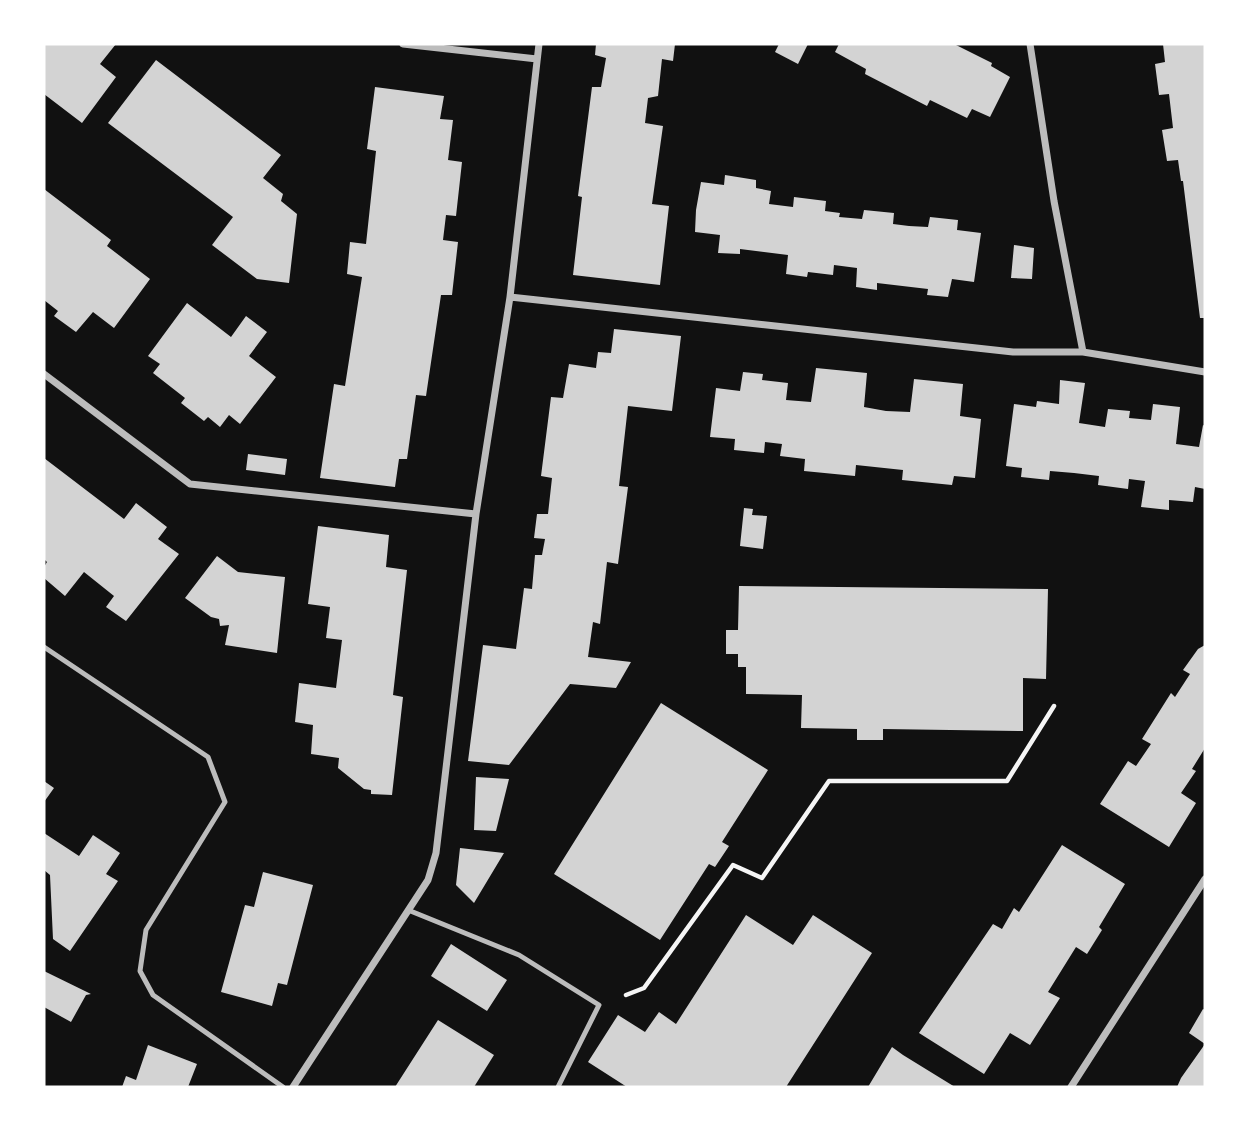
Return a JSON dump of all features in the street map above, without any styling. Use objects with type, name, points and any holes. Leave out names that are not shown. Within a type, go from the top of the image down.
[{"type":"street","points":[[403,44],[537,59]]},
{"type":"street","points":[[293,1087],[428,880],[436,853],[476,514],[510,297],[539,44]]},
{"type":"street","points":[[1030,44],[1054,201],[1083,352]]},
{"type":"street","points":[[510,297],[1013,352],[1083,352],[1205,372]]},
{"type":"street","points":[[44,374],[190,484],[476,514]]},
{"type":"street","points":[[1071,1087],[1205,879]]},
{"type":"lane","points":[[44,647],[208,757],[225,802],[146,930],[140,971],[153,996],[283,1087]]},
{"type":"lane","points":[[408,910],[519,955],[599,1005],[558,1087]]},
{"type":"path","points":[[599,1005],[644,988],[733,865],[762,878],[829,781],[1007,781],[1054,706]]},
{"type":"building","points":[[44,44],[116,44],[100,64],[116,77],[82,123],[44,94]]},
{"type":"building","points":[[596,44],[675,44],[673,61],[662,59],[658,96],[648,98],[645,123],[663,126],[652,204],[669,206],[660,285],[573,275],[582,197],[578,196],[592,87],[601,87],[606,58],[595,55]]},
{"type":"building","points":[[779,44],[808,44],[798,64],[775,52]]},
{"type":"building","points":[[839,44],[954,44],[992,63],[991,66],[1010,77],[990,117],[972,109],[967,118],[930,100],[927,106],[865,74],[866,69],[835,52]]},
{"type":"building","points":[[1163,44],[1205,44],[1205,318],[1200,318],[1183,181],[1178,160],[1167,161],[1162,130],[1173,128],[1169,94],[1159,95],[1155,64],[1165,62]]},
{"type":"building","points":[[156,60],[281,155],[263,178],[283,194],[281,201],[297,214],[289,283],[257,279],[212,245],[233,217],[108,123]]},
{"type":"building","points":[[375,87],[444,96],[440,119],[453,120],[448,160],[462,162],[456,216],[446,215],[443,240],[458,242],[452,295],[441,295],[426,396],[416,395],[407,459],[399,459],[395,487],[320,478],[334,384],[345,386],[362,277],[347,274],[350,242],[366,244],[376,151],[367,149]]},
{"type":"building","points":[[725,175],[756,180],[756,188],[771,191],[769,204],[793,207],[794,197],[826,201],[825,211],[840,213],[839,217],[862,219],[864,210],[894,213],[893,224],[909,226],[928,227],[930,217],[958,220],[957,230],[981,233],[974,282],[952,279],[948,297],[927,295],[928,289],[877,283],[877,290],[856,287],[857,268],[834,265],[833,275],[808,272],[807,277],[786,274],[788,255],[740,249],[740,254],[718,253],[720,235],[695,232],[696,210],[701,182],[724,185]]},
{"type":"building","points":[[44,189],[111,240],[107,246],[150,279],[114,328],[93,312],[76,332],[54,316],[58,311],[44,300]]},
{"type":"building","points":[[1014,245],[1034,248],[1032,279],[1011,278]]},
{"type":"building","points":[[187,303],[231,337],[246,316],[267,332],[249,356],[276,377],[240,424],[229,415],[220,427],[208,417],[204,421],[181,403],[185,398],[153,373],[160,364],[148,356]]},
{"type":"building","points":[[614,329],[681,336],[672,411],[628,406],[619,486],[628,487],[618,564],[607,562],[600,624],[593,622],[588,657],[631,662],[616,688],[570,684],[509,765],[468,761],[483,645],[516,649],[524,588],[532,589],[535,555],[542,555],[545,539],[534,538],[537,514],[548,514],[552,478],[541,476],[551,397],[563,398],[569,364],[596,368],[598,352],[611,353]]},
{"type":"building","points":[[816,368],[867,373],[864,407],[886,411],[910,412],[914,379],[963,384],[960,416],[981,419],[975,478],[954,476],[952,485],[902,480],[903,470],[856,465],[855,476],[804,471],[805,459],[780,456],[782,444],[765,442],[764,453],[734,450],[735,439],[710,437],[716,388],[740,391],[743,372],[763,374],[762,380],[788,383],[786,400],[811,402]]},
{"type":"building","points":[[1060,380],[1085,383],[1079,423],[1105,427],[1108,409],[1130,411],[1129,418],[1151,420],[1153,404],[1180,407],[1176,444],[1199,447],[1203,425],[1205,426],[1205,489],[1195,487],[1193,502],[1169,500],[1169,510],[1141,507],[1145,481],[1129,479],[1128,489],[1098,485],[1099,476],[1074,473],[1050,471],[1049,480],[1021,477],[1022,468],[1006,466],[1014,404],[1036,407],[1037,401],[1059,404]]},
{"type":"building","points":[[248,454],[287,459],[285,475],[246,470]]},
{"type":"building","points":[[44,458],[124,519],[136,503],[167,527],[158,539],[179,554],[126,621],[106,607],[114,596],[84,572],[65,596],[44,578],[47,562],[44,559]]},
{"type":"building","points":[[744,508],[753,509],[752,515],[767,516],[763,549],[740,546]]},
{"type":"building","points":[[318,526],[389,535],[386,567],[407,570],[393,695],[403,697],[392,795],[371,794],[371,790],[364,789],[338,768],[339,758],[311,754],[313,725],[295,722],[299,683],[336,688],[342,640],[326,638],[330,607],[308,604]]},
{"type":"building","points":[[217,556],[238,572],[285,577],[277,653],[225,645],[229,625],[220,626],[219,619],[211,617],[185,598]]},
{"type":"building","points":[[739,586],[1048,589],[1046,679],[1023,678],[1023,731],[883,729],[883,740],[857,740],[857,729],[801,728],[802,695],[746,694],[746,667],[738,667],[738,654],[726,654],[726,630],[738,630]]},
{"type":"building","points":[[1205,645],[1205,748],[1192,769],[1196,771],[1181,793],[1196,803],[1169,847],[1100,804],[1128,761],[1136,766],[1151,744],[1142,739],[1171,693],[1175,697],[1190,674],[1183,670],[1198,649]]},
{"type":"building","points":[[661,703],[768,770],[722,842],[729,846],[715,867],[709,864],[660,940],[554,874]]},
{"type":"building","points":[[476,777],[509,779],[496,831],[474,830]]},
{"type":"building","points":[[44,781],[54,788],[44,802]]},
{"type":"building","points":[[44,833],[79,856],[93,835],[120,853],[106,874],[118,881],[70,951],[53,939],[50,875],[44,870]]},
{"type":"building","points":[[1062,845],[1125,884],[1099,927],[1102,930],[1087,954],[1076,947],[1048,992],[1060,998],[1030,1045],[1010,1033],[984,1074],[919,1033],[993,924],[1002,929],[1014,908],[1019,912]]},
{"type":"building","points":[[460,848],[504,853],[474,903],[456,885]]},
{"type":"building","points":[[263,872],[313,885],[287,985],[278,983],[272,1006],[221,992],[245,905],[254,907]]},
{"type":"building","points":[[746,915],[793,945],[813,915],[872,953],[786,1087],[627,1087],[588,1062],[618,1015],[645,1032],[659,1012],[676,1024]]},
{"type":"building","points":[[451,944],[507,980],[487,1011],[431,976]]},
{"type":"building","points":[[44,971],[91,994],[86,995],[71,1022],[44,1007]]},
{"type":"building","points":[[1203,1009],[1205,1010],[1205,1044],[1189,1033]]},
{"type":"building","points":[[438,1020],[494,1055],[474,1087],[395,1087]]},
{"type":"building","points":[[1205,1044],[1205,1087],[1177,1087],[1181,1078]]},
{"type":"building","points":[[148,1045],[197,1064],[188,1087],[122,1087],[126,1076],[136,1080]]},
{"type":"building","points":[[892,1047],[903,1055],[955,1087],[868,1087]]}]
